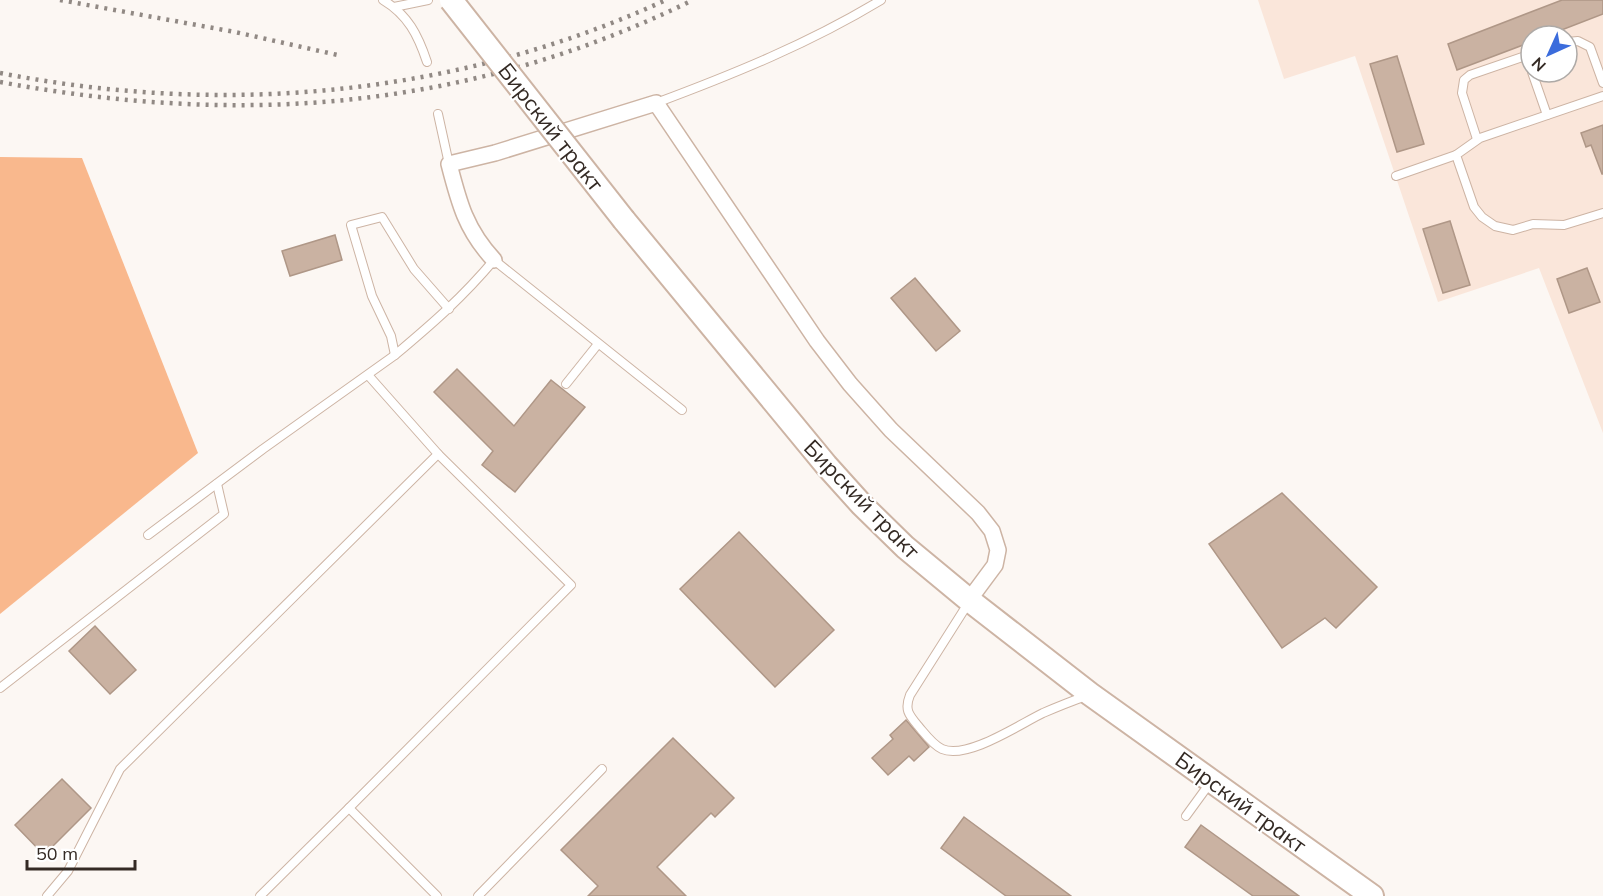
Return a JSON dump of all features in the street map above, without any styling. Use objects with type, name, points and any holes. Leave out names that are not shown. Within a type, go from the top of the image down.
[{"type":"main road","name":"Бирский тракт","points":[[451,0],[624,219],[826,465],[862,505],[905,547],[1090,694],[1372,896]]},
{"type":"street","points":[[494,260],[478,243],[466,220],[449,164],[495,153],[656,103],[784,296],[824,350],[891,430],[978,513],[992,531],[998,550],[994,565],[969,600]]},
{"type":"lane","points":[[383,0],[409,22],[420,39],[427,62]]},
{"type":"lane","points":[[394,7],[428,0]]},
{"type":"lane","points":[[656,103],[720,80],[794,48],[881,0]]},
{"type":"lane","points":[[1579,42],[1590,47],[1603,83]]},
{"type":"lane","points":[[1478,139],[1462,93],[1464,80],[1470,75],[1519,58]]},
{"type":"lane","points":[[1537,84],[1547,115]]},
{"type":"lane","points":[[1396,177],[1456,155],[1478,139],[1603,96]]},
{"type":"lane","points":[[438,114],[449,164]]},
{"type":"lane","points":[[1456,155],[1474,207],[1482,217],[1495,226],[1513,230],[1533,224],[1564,225],[1603,213]]},
{"type":"lane","points":[[395,354],[392,336],[372,296],[351,225],[382,217],[414,269],[449,309]]},
{"type":"lane","points":[[148,535],[263,448],[395,354],[449,309],[470,289],[494,260],[682,410]]},
{"type":"lane","points":[[566,384],[598,344]]},
{"type":"lane","points":[[260,896],[571,585],[438,454],[368,375]]},
{"type":"lane","points":[[47,896],[68,871],[120,769],[438,454]]},
{"type":"lane","points":[[0,688],[224,514],[217,484]]},
{"type":"lane","points":[[969,600],[906,705],[907,713],[936,746],[943,750],[969,749],[1043,713],[1090,694]]},
{"type":"lane","points":[[478,896],[602,769]]},
{"type":"lane","points":[[1186,816],[1212,781]]},
{"type":"lane","points":[[349,808],[437,896]]},
{"type":"shaded area","points":[[1258,0],[1603,0],[1603,433],[1539,268],[1438,302],[1355,56],[1284,79]]},
{"type":"shaded area","points":[[0,157],[82,158],[198,453],[0,614]]},
{"type":"building","points":[[1562,0],[1603,0],[1603,14],[1577,24],[1519,24],[1519,47],[1457,70],[1448,44]]},
{"type":"building","points":[[1397,56],[1424,144],[1397,152],[1370,64]]},
{"type":"building","points":[[1603,125],[1602,174],[1591,145],[1586,147],[1581,133]]},
{"type":"building","points":[[1450,221],[1470,285],[1443,293],[1423,229]]},
{"type":"building","points":[[335,235],[342,260],[290,276],[282,251]]},
{"type":"building","points":[[1587,268],[1600,302],[1569,313],[1557,279]]},
{"type":"building","points":[[915,278],[960,331],[936,351],[891,298]]},
{"type":"building","points":[[457,369],[514,426],[551,380],[585,407],[515,492],[482,465],[493,451],[434,392]]},
{"type":"building","points":[[1282,493],[1377,587],[1336,628],[1325,618],[1282,648],[1209,544]]},
{"type":"building","points":[[739,532],[834,630],[775,687],[680,589]]},
{"type":"building","points":[[95,626],[136,670],[110,694],[69,651]]},
{"type":"building","points":[[906,720],[929,747],[914,761],[909,756],[888,775],[872,758],[893,739],[890,735]]},
{"type":"building","points":[[673,738],[734,798],[715,817],[711,813],[657,867],[686,896],[588,896],[598,886],[561,850]]},
{"type":"building","points":[[62,779],[91,808],[44,855],[15,825]]},
{"type":"building","points":[[964,817],[1071,896],[1006,896],[941,848]]},
{"type":"building","points":[[1201,825],[1299,896],[1253,896],[1185,847]]},
{"type":"railway","points":[[60,0],[235,32],[342,56]]},
{"type":"railway","points":[[0,73],[85,86],[170,94],[255,95],[339,89],[423,77],[505,58],[586,33],[666,0]]},
{"type":"railway","points":[[0,82],[90,96],[179,104],[267,105],[353,99],[439,86],[524,66],[609,37],[693,0]]}]
